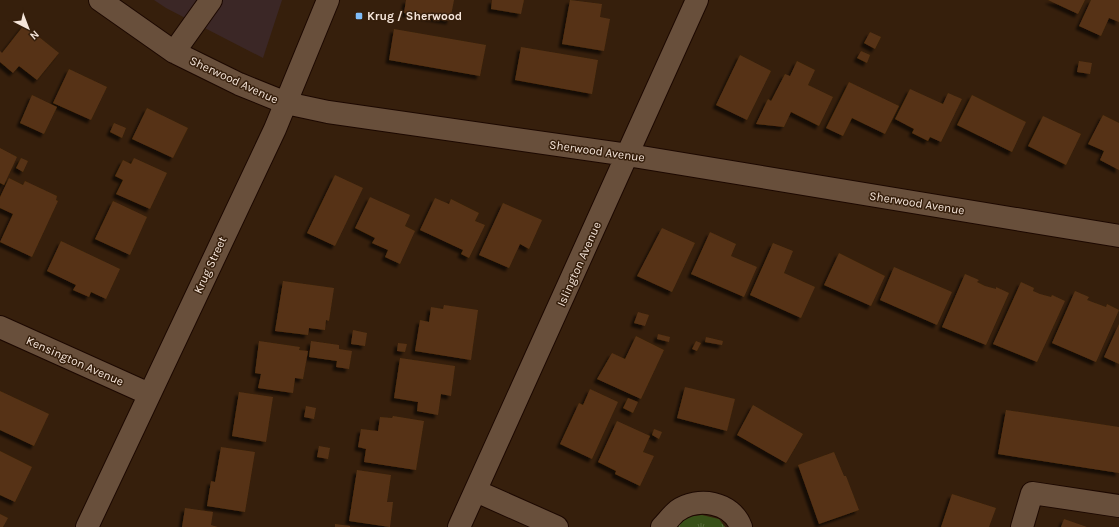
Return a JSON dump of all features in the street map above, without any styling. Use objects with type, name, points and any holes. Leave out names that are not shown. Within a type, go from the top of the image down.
[{"type":"street","name":"Sherwood Avenue","points":[[100,0],[174,52],[239,84],[286,103],[328,112],[628,155],[1119,236]]},
{"type":"street","points":[[174,52],[211,0]]},
{"type":"street","name":"Krug Street","points":[[87,527],[286,103],[328,0]]},
{"type":"street","name":"Islington Avenue","points":[[459,527],[697,0]]},
{"type":"street","name":"Kensington Avenue","points":[[0,327],[149,394]]},
{"type":"street","points":[[476,491],[557,527]]},
{"type":"street","points":[[1022,527],[1032,493],[1119,506]]},
{"type":"street","points":[[662,527],[678,511],[693,504],[708,503],[727,508],[738,520],[741,527]]},
{"type":"shaded area","points":[[154,0],[282,0],[263,58],[166,8]]},
{"type":"green space","points":[[702,515],[719,519],[725,527],[676,527],[683,519]]},
{"type":"building","points":[[406,0],[454,0],[450,21],[404,13]]},
{"type":"building","points":[[492,0],[524,0],[521,14],[491,9]]},
{"type":"building","points":[[570,0],[602,4],[600,17],[610,19],[604,51],[562,44]]},
{"type":"building","points":[[1048,0],[1085,0],[1078,14]]},
{"type":"building","points":[[1091,0],[1119,0],[1119,22],[1109,18],[1101,36],[1079,26]]},
{"type":"building","points":[[24,25],[59,53],[37,80],[19,66],[13,73],[0,62],[0,51],[2,53]]},
{"type":"building","points":[[394,29],[486,45],[480,76],[389,60]]},
{"type":"building","points":[[870,32],[881,37],[875,49],[864,43]]},
{"type":"building","points":[[521,47],[598,60],[592,94],[515,80]]},
{"type":"building","points":[[861,51],[870,55],[867,63],[857,58]]},
{"type":"building","points":[[740,55],[771,71],[747,120],[716,105]]},
{"type":"building","points":[[797,61],[815,70],[808,85],[833,97],[819,126],[791,112],[784,127],[756,124],[768,99],[771,101],[785,74],[790,76]]},
{"type":"building","points":[[1079,61],[1092,63],[1090,74],[1077,72]]},
{"type":"building","points":[[69,69],[107,87],[91,120],[53,103]]},
{"type":"building","points":[[849,82],[899,106],[885,134],[852,118],[843,136],[826,128]]},
{"type":"building","points":[[910,89],[943,104],[948,93],[962,99],[941,142],[930,137],[928,141],[912,133],[914,129],[895,119]]},
{"type":"building","points":[[32,95],[57,107],[44,134],[20,123]]},
{"type":"building","points":[[972,95],[1026,122],[1012,152],[957,125]]},
{"type":"building","points":[[147,108],[188,128],[173,158],[132,139]]},
{"type":"building","points":[[1103,115],[1119,123],[1119,170],[1100,160],[1104,151],[1088,144]]},
{"type":"building","points":[[1043,116],[1081,134],[1066,165],[1028,146]]},
{"type":"building","points":[[114,123],[126,128],[122,138],[110,132]]},
{"type":"building","points":[[0,148],[17,157],[4,185],[0,183]]},
{"type":"building","points":[[21,158],[28,161],[23,172],[16,168]]},
{"type":"building","points":[[134,158],[167,173],[150,209],[116,194],[123,180],[115,176],[123,160],[131,164]]},
{"type":"building","points":[[335,175],[363,188],[335,246],[307,233]]},
{"type":"building","points":[[9,178],[23,185],[25,181],[57,196],[56,200],[58,201],[32,257],[0,242],[13,214],[0,208],[0,197]]},
{"type":"building","points":[[370,197],[410,215],[405,226],[415,231],[400,264],[385,257],[388,250],[372,243],[375,238],[355,228]]},
{"type":"building","points":[[435,198],[449,204],[451,199],[479,213],[475,221],[485,225],[469,258],[461,254],[463,250],[420,230]]},
{"type":"building","points":[[113,201],[147,217],[130,255],[95,239]]},
{"type":"building","points":[[503,203],[542,220],[529,249],[520,244],[509,268],[479,255]]},
{"type":"building","points":[[662,228],[695,243],[672,292],[637,276]]},
{"type":"building","points":[[710,232],[736,244],[731,256],[757,267],[744,297],[691,274]]},
{"type":"building","points":[[61,241],[120,269],[106,299],[91,292],[89,297],[73,290],[76,285],[47,271]]},
{"type":"building","points":[[773,243],[793,251],[784,273],[815,287],[801,318],[750,295]]},
{"type":"building","points":[[839,253],[885,276],[871,306],[824,285]]},
{"type":"building","points":[[894,267],[952,292],[937,325],[880,300]]},
{"type":"building","points":[[965,274],[979,280],[977,282],[985,286],[996,289],[996,287],[1009,293],[986,345],[942,327]]},
{"type":"building","points":[[283,281],[334,288],[329,321],[326,320],[325,330],[309,328],[308,335],[275,331]]},
{"type":"building","points":[[1021,282],[1034,288],[1033,291],[1051,297],[1052,295],[1065,301],[1037,362],[993,344]]},
{"type":"building","points":[[1075,291],[1089,297],[1087,300],[1106,307],[1107,304],[1119,310],[1096,362],[1052,343]]},
{"type":"building","points":[[444,305],[478,310],[471,360],[415,351],[420,320],[429,322],[431,307],[443,309]]},
{"type":"building","points":[[638,312],[649,315],[645,326],[634,323]]},
{"type":"building","points":[[1119,324],[1119,364],[1104,357]]},
{"type":"building","points":[[353,330],[367,333],[365,346],[351,344]]},
{"type":"building","points":[[658,334],[670,337],[669,342],[657,339]]},
{"type":"building","points":[[636,336],[664,350],[641,399],[597,379],[612,353],[625,359]]},
{"type":"building","points":[[706,337],[723,341],[722,345],[705,342]]},
{"type":"building","points":[[259,341],[300,347],[299,350],[308,351],[303,379],[295,378],[293,393],[258,388],[261,374],[255,373]]},
{"type":"building","points":[[311,341],[339,345],[339,349],[352,351],[349,369],[336,367],[337,361],[309,357]]},
{"type":"building","points":[[696,341],[701,343],[697,351],[692,349]]},
{"type":"building","points":[[398,343],[407,344],[405,352],[397,351]]},
{"type":"building","points":[[400,358],[455,366],[451,396],[441,394],[438,415],[417,411],[418,402],[394,398]]},
{"type":"building","points":[[685,387],[735,399],[727,431],[677,418]]},
{"type":"building","points":[[590,389],[618,402],[592,459],[560,444],[579,403],[583,405]]},
{"type":"building","points":[[0,391],[49,414],[34,446],[0,430]]},
{"type":"building","points":[[239,392],[273,397],[266,442],[232,436]]},
{"type":"building","points":[[628,398],[638,402],[633,413],[623,408]]},
{"type":"building","points":[[753,405],[803,434],[786,463],[737,435]]},
{"type":"building","points":[[306,406],[316,408],[314,419],[304,417]]},
{"type":"building","points":[[1006,410],[1119,427],[1119,473],[998,454]]},
{"type":"building","points":[[393,416],[424,421],[416,470],[364,462],[366,449],[358,447],[361,429],[378,431],[380,417],[392,418]]},
{"type":"building","points":[[617,421],[650,436],[643,452],[654,456],[640,486],[615,474],[616,471],[598,462]]},
{"type":"building","points":[[654,429],[662,432],[659,439],[652,435]]},
{"type":"building","points":[[319,446],[330,448],[328,459],[317,457]]},
{"type":"building","points":[[221,447],[255,452],[245,512],[207,506],[211,481],[215,482]]},
{"type":"building","points":[[0,451],[32,467],[15,502],[0,495]]},
{"type":"building","points":[[834,452],[844,476],[846,476],[859,510],[819,524],[798,465]]},
{"type":"building","points":[[357,470],[391,475],[387,502],[393,502],[390,527],[349,521]]},
{"type":"building","points":[[952,494],[996,508],[989,527],[941,527]]},
{"type":"building","points":[[185,508],[213,512],[211,525],[218,527],[182,527]]},
{"type":"building","points":[[0,514],[8,518],[3,527],[0,527]]},
{"type":"building","points":[[1064,519],[1087,527],[1061,527]]},
{"type":"building","points":[[335,524],[350,526],[350,527],[335,527]]},
{"type":"place","name":"Krug / Sherwood","points":[[359,16]]}]
